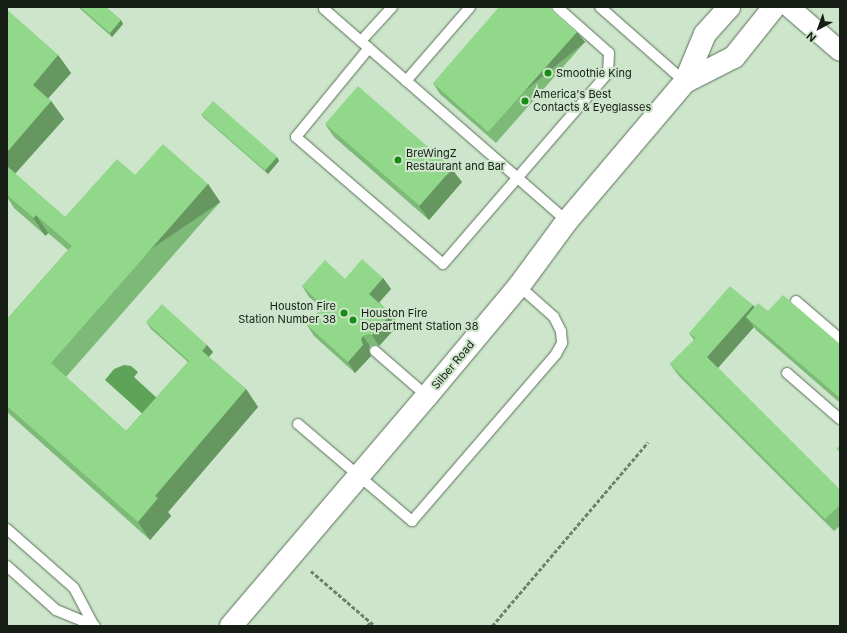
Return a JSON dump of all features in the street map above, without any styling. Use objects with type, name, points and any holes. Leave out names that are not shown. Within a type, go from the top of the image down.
[{"type":"street","name":"Silber Road","points":[[231,626],[519,286],[567,221],[685,82],[705,34],[728,7]]},
{"type":"street","name":"Silber Road","points":[[685,82],[734,57],[774,7]]},
{"type":"street","points":[[790,7],[840,50]]},
{"type":"lane","points":[[361,41],[392,7]]},
{"type":"lane","points":[[406,81],[470,7]]},
{"type":"lane","points":[[369,48],[296,137],[442,264],[608,73],[609,53],[557,7]]},
{"type":"lane","points":[[600,7],[685,82]]},
{"type":"lane","points":[[324,9],[517,179],[567,221]]},
{"type":"lane","points":[[298,424],[412,521],[556,354],[562,343],[561,331],[554,317],[519,286]]},
{"type":"lane","points":[[796,302],[840,339]]},
{"type":"lane","points":[[376,351],[427,396]]},
{"type":"lane","points":[[787,373],[840,419]]},
{"type":"lane","points":[[7,529],[74,588],[94,625]]},
{"type":"lane","points":[[7,566],[56,610],[94,625]]},
{"type":"path","points":[[492,626],[648,442]]},
{"type":"path","points":[[311,571],[375,626]]},
{"type":"path","points":[[367,626],[371,622]]},
{"type":"shaded area","points":[[124,365],[131,366],[138,372],[134,377],[159,400],[145,416],[105,380],[114,369]]},
{"type":"building","points":[[80,7],[106,7],[121,20],[110,33]]},
{"type":"building","points":[[499,7],[549,7],[577,32],[488,132],[433,83]]},
{"type":"building","points":[[7,10],[58,55],[33,85],[51,101],[7,152]]},
{"type":"building","name":"BreWingZ Restaurant and Bar","points":[[358,86],[452,168],[420,206],[325,124]]},
{"type":"building","points":[[213,101],[277,157],[265,170],[201,115]]},
{"type":"building","points":[[163,144],[208,184],[51,363],[126,431],[200,349],[246,389],[155,496],[158,498],[138,522],[7,406],[7,319],[72,246],[36,215],[34,218],[7,195],[7,166],[65,217],[117,159],[135,175]]},
{"type":"building","points":[[362,259],[383,278],[369,294],[391,314],[372,335],[368,334],[363,336],[361,339],[363,345],[348,362],[307,325],[323,306],[302,286],[325,260],[345,279]]},
{"type":"building","points":[[730,286],[753,305],[707,357],[840,490],[840,505],[825,519],[670,364],[696,338],[689,333]]},
{"type":"building","points":[[783,295],[840,344],[840,398],[746,317],[758,303],[768,311]]},
{"type":"building","points":[[162,304],[207,345],[202,351],[200,349],[189,361],[146,322]]},
{"type":"building","points":[[840,445],[840,452],[836,449]]},
{"type":"place","name":"Smoothie King","points":[[548,73]]},
{"type":"place","name":"America's Best Contacts & Eyeglasses","points":[[525,101]]},
{"type":"place","name":"BreWingZ Restaurant and Bar","points":[[398,160]]},
{"type":"place","name":"Houston Fire Station Number 38","points":[[344,313]]},
{"type":"place","name":"Houston Fire Department Station 38","points":[[353,320]]}]
